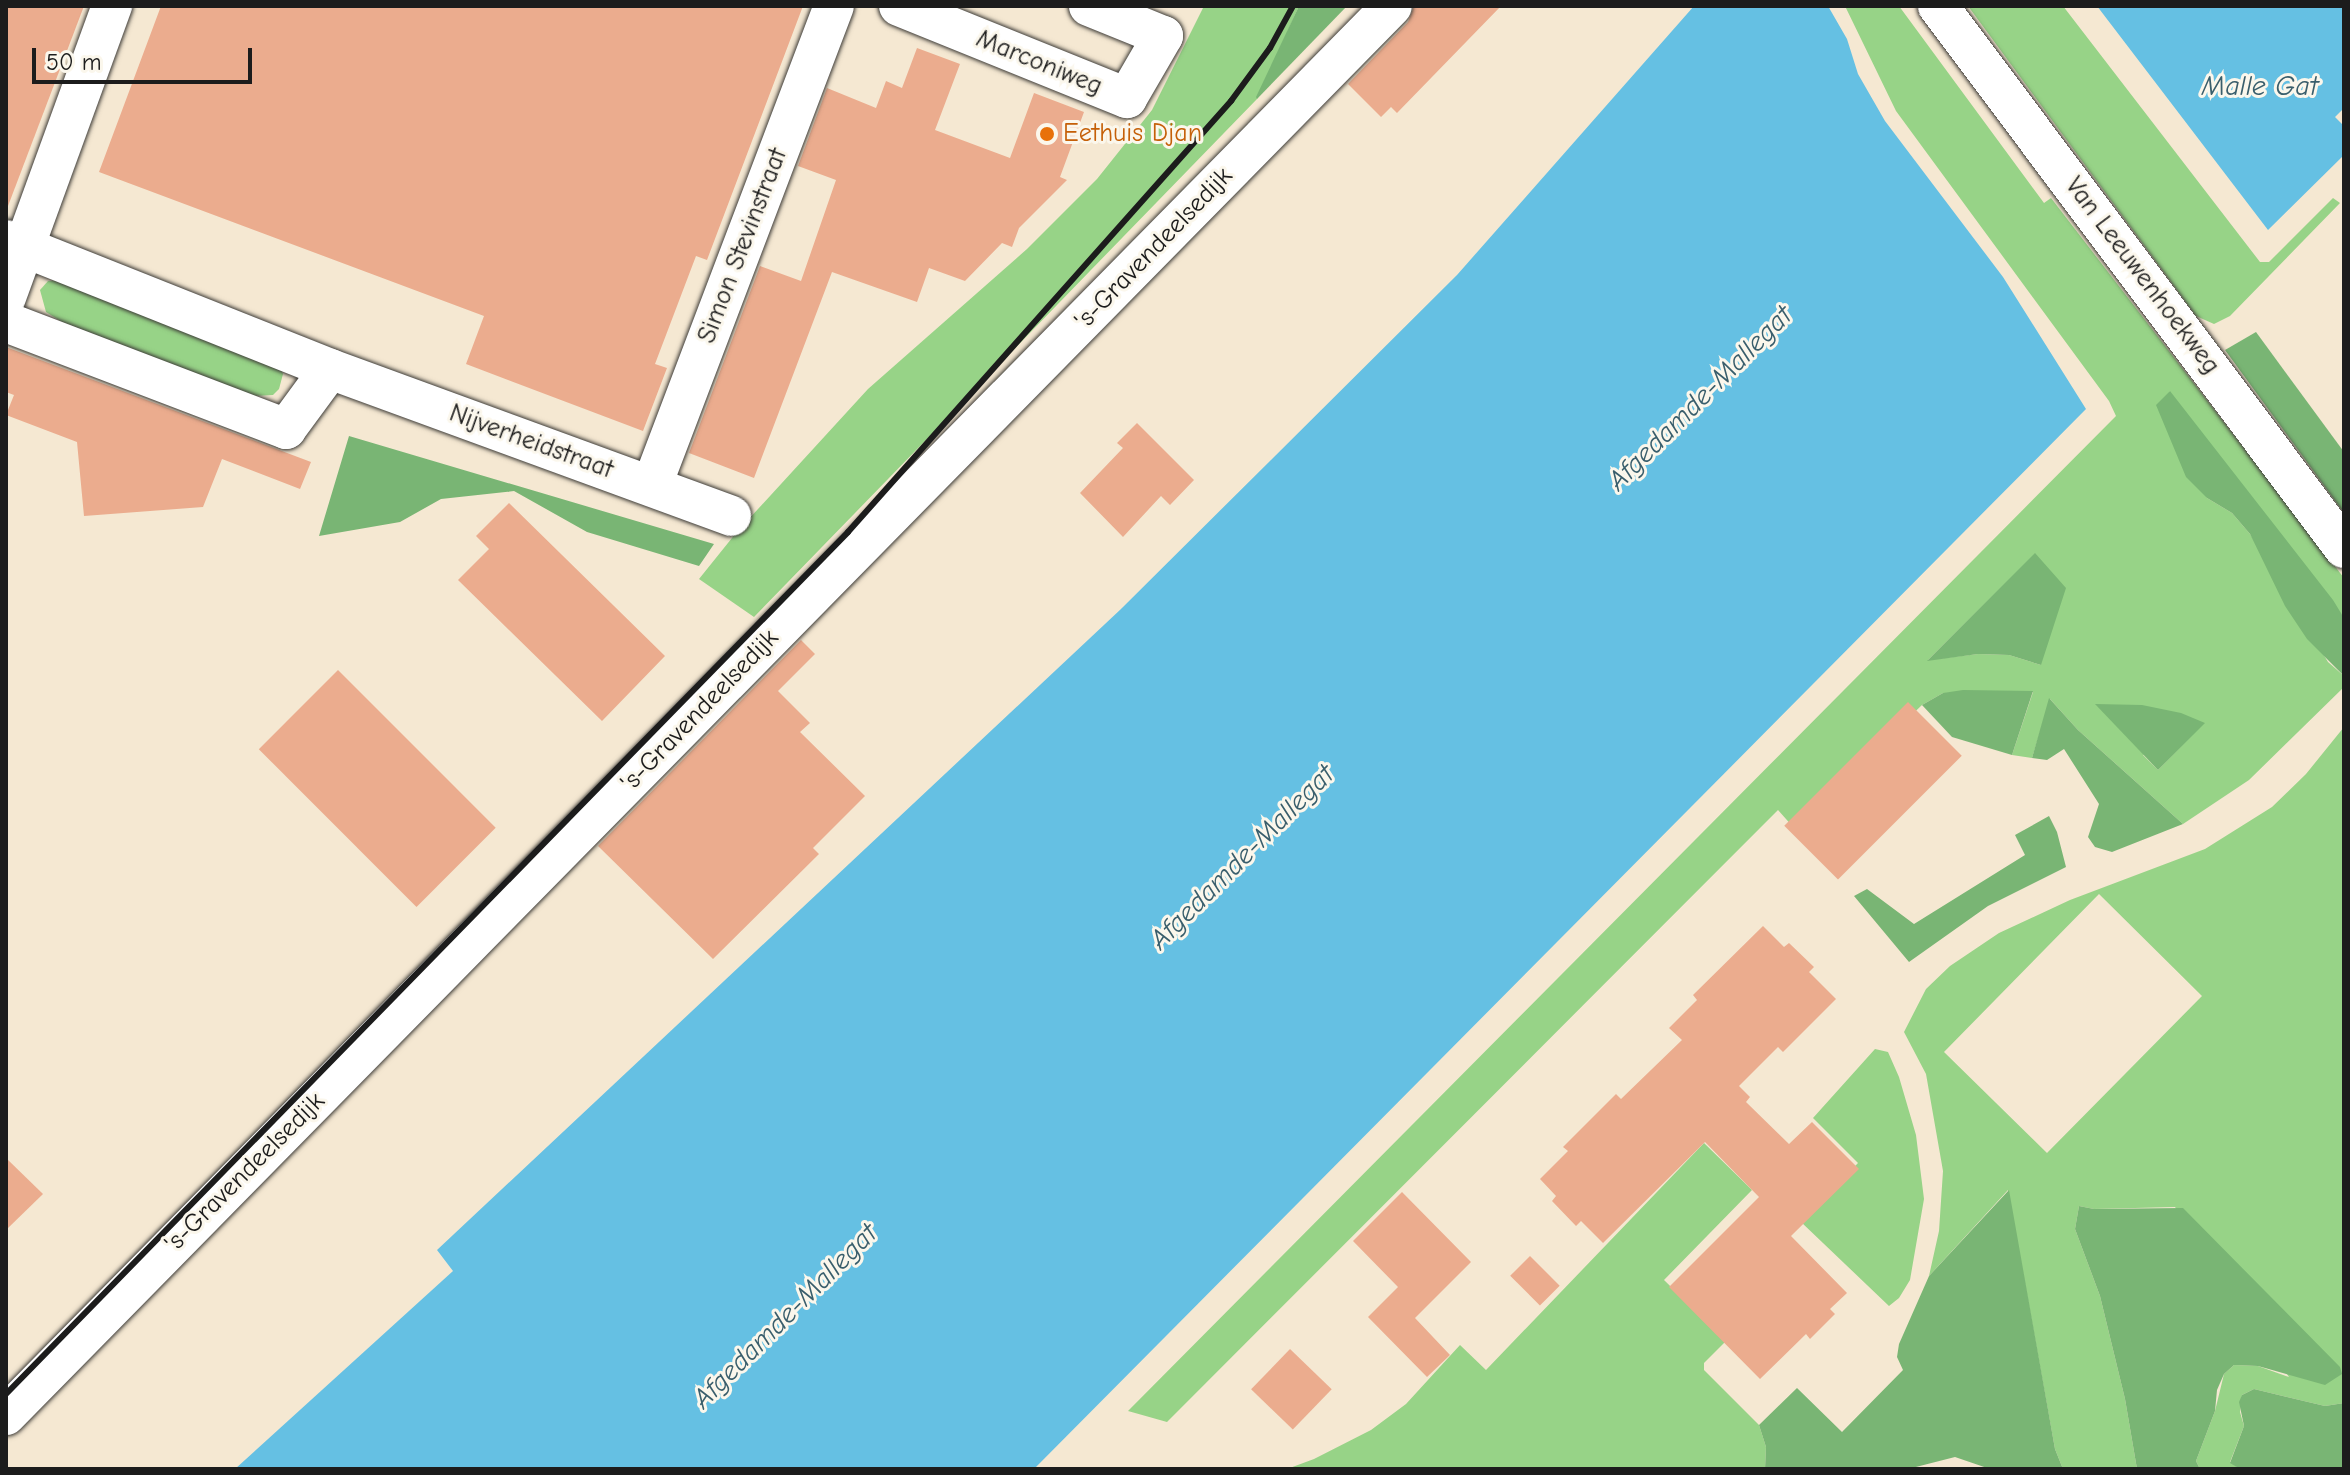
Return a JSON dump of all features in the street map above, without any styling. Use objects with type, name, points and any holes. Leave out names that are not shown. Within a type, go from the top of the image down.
[{"type":"street","points":[[6,297],[14,244],[112,6]]},
{"type":"street","name":"Simon Stevinstraat","points":[[652,485],[834,6]]},
{"type":"street","name":"Marconiweg","points":[[899,6],[1127,98],[1163,36],[1089,6]]},
{"type":"street","name":"'s-Gravendeelsedijk","points":[[6,1415],[1392,6]]},
{"type":"street","name":"Van Leeuwenhoekweg","points":[[1938,6],[2344,548]]},
{"type":"street","name":"Nijverheidstraat","points":[[14,244],[330,369],[731,516]]},
{"type":"street","points":[[6,322],[286,429],[330,369]]},
{"type":"green space","points":[[1204,6],[1299,6],[1257,99],[754,617],[699,579],[736,533],[868,389],[1027,249],[1097,179],[1152,110]]},
{"type":"green space","points":[[1299,6],[1347,6],[1257,99],[1256,97]]},
{"type":"green space","points":[[1845,6],[1899,6],[2044,203],[2051,198],[2344,578],[2344,618],[2169,391],[2207,498],[2232,513],[2250,534],[2328,662],[2344,676],[2344,687],[2249,780],[2183,824],[2078,730],[2050,699],[2032,758],[2012,755],[2033,692],[1943,693],[1922,705],[1794,828],[1778,810],[1167,1422],[1128,1411],[2116,416],[2109,401],[1896,111]],"holes":[[[2035,554],[2041,665],[2009,655],[1978,654],[1928,660]],[[2204,723],[2158,770],[2143,755]]]},
{"type":"green space","points":[[1968,6],[2063,6],[2260,262],[2269,262],[2333,198],[2340,203],[2230,316],[2214,324],[2196,316]]},
{"type":"green space","points":[[65,280],[280,366],[283,374],[279,389],[273,395],[253,396],[62,322],[46,312],[40,290],[48,281]]},
{"type":"green space","points":[[2256,332],[2344,452],[2344,513],[2225,350]]},
{"type":"green space","points":[[2170,391],[2344,618],[2344,676],[2307,639],[2285,606],[2250,534],[2232,513],[2207,498],[2186,477],[2156,405]]},
{"type":"green space","points":[[349,436],[714,544],[699,566],[587,532],[514,491],[441,499],[400,522],[319,536]]},
{"type":"green space","points":[[2035,553],[2066,588],[2041,665],[2009,655],[1978,654],[1927,661]]},
{"type":"green space","points":[[1963,690],[2033,691],[2012,755],[1952,737],[1922,705],[1943,693]]},
{"type":"green space","points":[[2049,698],[2078,730],[2183,824],[2112,852],[2095,847],[2088,837],[2099,804],[2064,749],[2047,760],[2032,758]]},
{"type":"green space","points":[[2095,704],[2142,705],[2181,713],[2205,723],[2158,770]]},
{"type":"green space","points":[[2344,727],[2344,1403],[2325,1406],[2254,1389],[2242,1395],[2240,1412],[2244,1426],[2230,1462],[2240,1469],[2200,1469],[2196,1461],[2215,1411],[2224,1374],[2234,1365],[2258,1366],[2289,1377],[2175,1207],[2094,1209],[2079,1206],[2075,1229],[2100,1296],[2125,1399],[2137,1469],[2063,1469],[2055,1449],[2008,1190],[1929,1276],[1939,1231],[1943,1171],[1926,1074],[1904,1032],[1926,989],[1950,966],[1999,933],[2070,900],[2205,849],[2272,807],[2306,774]],"holes":[[[2099,894],[2202,996],[2047,1153],[1944,1052]]]},
{"type":"green space","points":[[2049,816],[2057,832],[2066,867],[1988,906],[1909,962],[1854,896],[1867,889],[1914,924],[2025,855],[2015,835]]},
{"type":"green space","points":[[1875,1049],[1888,1052],[1899,1077],[1916,1135],[1924,1199],[1910,1280],[1899,1298],[1889,1306],[1801,1222],[1858,1163],[1813,1118]]},
{"type":"green space","points":[[1704,1143],[1752,1190],[1664,1280],[1726,1341],[1704,1363],[1704,1370],[1759,1425],[1766,1447],[1765,1469],[1287,1469],[1371,1430],[1406,1404],[1460,1345],[1486,1370]]},
{"type":"green space","points":[[2009,1190],[2055,1449],[2063,1469],[1990,1469],[1955,1457],[1908,1469],[1765,1469],[1766,1447],[1759,1425],[1797,1388],[1842,1432],[1903,1370],[1897,1357],[1899,1344],[1929,1276]]},
{"type":"green space","points":[[2079,1206],[2094,1209],[2183,1208],[2340,1367],[2342,1374],[2325,1385],[2258,1366],[2234,1365],[2224,1374],[2217,1390],[2215,1411],[2196,1461],[2200,1469],[2137,1469],[2125,1399],[2100,1296],[2075,1229]]},
{"type":"green space","points":[[2254,1389],[2325,1406],[2344,1403],[2344,1469],[2240,1469],[2230,1463],[2244,1426],[2239,1402],[2242,1395]]},
{"type":"water","name":"Afgedamde-Mallegat","points":[[1694,6],[1828,6],[1847,39],[1858,74],[1885,121],[2003,277],[2086,409],[1034,1469],[235,1469],[453,1271],[437,1250],[1121,609],[1457,275]]},
{"type":"water","name":"Malle Gat","points":[[2097,6],[2344,6],[2344,108],[2335,117],[2344,126],[2344,155],[2268,230]]},
{"type":"building","points":[[6,6],[84,6],[8,206],[6,206]]},
{"type":"building","points":[[161,6],[803,6],[707,260],[696,256],[655,364],[667,368],[643,431],[466,364],[484,316],[99,172]]},
{"type":"building","points":[[1414,6],[1501,6],[1397,113],[1391,107],[1381,117],[1348,84],[1408,22]]},
{"type":"building","points":[[917,48],[960,64],[935,130],[1010,158],[1034,93],[1084,112],[1060,177],[1067,180],[1019,228],[1012,247],[1002,243],[965,281],[929,268],[917,302],[832,272],[754,478],[689,453],[760,266],[801,281],[836,180],[798,166],[827,88],[876,108],[886,81],[902,88]]},
{"type":"building","points":[[6,347],[311,462],[300,489],[222,459],[203,507],[84,516],[77,442],[6,415],[14,395],[6,392]]},
{"type":"building","points":[[1137,423],[1194,480],[1170,505],[1161,496],[1123,537],[1080,493],[1123,448],[1117,443]]},
{"type":"building","points":[[509,503],[665,656],[602,721],[458,580],[489,549],[476,536]]},
{"type":"building","points":[[801,640],[815,654],[778,691],[810,723],[800,732],[865,796],[813,848],[819,854],[713,959],[598,846]]},
{"type":"building","points":[[338,670],[496,828],[416,907],[259,749]]},
{"type":"building","points":[[1908,702],[1962,756],[1838,879],[1784,826]]},
{"type":"building","points":[[1763,926],[1784,947],[1789,943],[1814,967],[1809,972],[1836,999],[1783,1052],[1778,1047],[1739,1086],[1750,1097],[1746,1102],[1789,1144],[1812,1122],[1859,1169],[1791,1236],[1847,1293],[1830,1309],[1835,1314],[1810,1339],[1806,1334],[1760,1379],[1669,1287],[1759,1197],[1705,1142],[1603,1243],[1581,1221],[1576,1226],[1552,1201],[1556,1196],[1540,1179],[1568,1151],[1563,1147],[1616,1094],[1621,1099],[1682,1040],[1669,1028],[1697,1000],[1693,995]]},
{"type":"building","points":[[6,1158],[43,1194],[6,1230]]},
{"type":"building","points":[[1402,1192],[1471,1262],[1415,1318],[1450,1355],[1427,1377],[1368,1317],[1398,1287],[1353,1241]]},
{"type":"building","points":[[1530,1256],[1560,1286],[1540,1305],[1510,1276]]},
{"type":"building","points":[[1290,1349],[1332,1389],[1293,1430],[1251,1389]]},
{"type":"railway","points":[[6,1394],[848,532],[1231,101],[1270,48],[1293,6]]},
{"type":"place","name":"Eethuis Djan","points":[[1047,134]]}]
